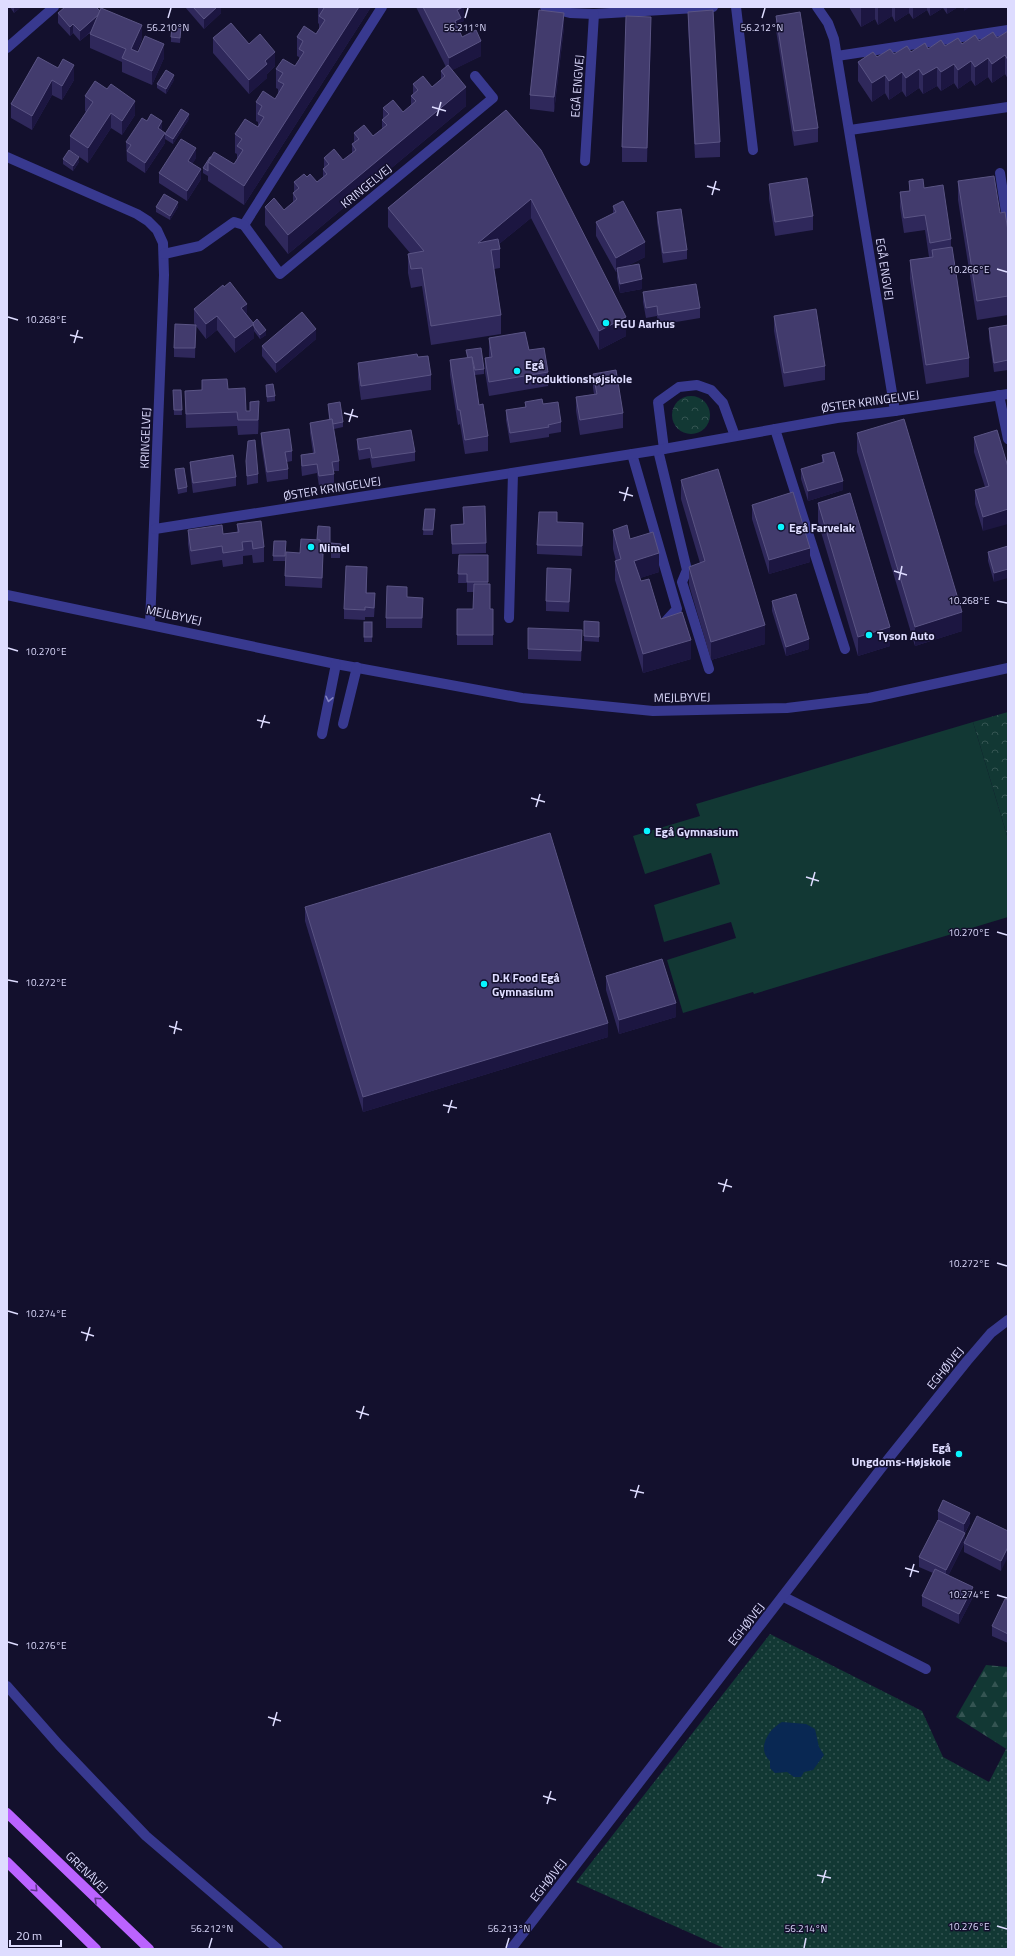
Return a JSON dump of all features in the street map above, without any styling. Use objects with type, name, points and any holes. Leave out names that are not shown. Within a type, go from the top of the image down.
[{"type":"main road","name":"GRENÅVEJ","points":[[7,1813],[149,1949]]},
{"type":"main road","points":[[7,1862],[96,1949]]},
{"type":"street","points":[[7,48],[54,7]]},
{"type":"street","points":[[164,254],[200,246],[234,222],[244,225],[382,7]]},
{"type":"street","points":[[545,7],[570,13],[594,14],[611,10],[713,7]]},
{"type":"street","points":[[736,7],[753,150]]},
{"type":"street","name":"EGÅ ENGVEJ","points":[[816,7],[831,30],[837,56],[895,412]]},
{"type":"street","name":"EGÅ ENGVEJ","points":[[585,161],[594,14]]},
{"type":"street","points":[[837,56],[1008,30]]},
{"type":"street","name":"KRINGELVEJ","points":[[244,225],[280,274],[493,98],[475,76]]},
{"type":"street","points":[[850,130],[1008,107]]},
{"type":"street","name":"KRINGELVEJ","points":[[7,157],[137,214],[157,230],[163,243],[164,254],[150,624]]},
{"type":"street","points":[[1000,173],[1008,225]]},
{"type":"street","points":[[709,669],[682,582],[687,570],[661,449],[658,402],[679,387],[697,385],[711,390],[724,403],[736,436]]},
{"type":"street","points":[[1003,394],[1008,439]]},
{"type":"street","name":"ØSTER KRINGELVEJ","points":[[154,529],[632,454],[837,418],[895,412],[1003,394]]},
{"type":"street","points":[[775,429],[845,649]]},
{"type":"street","points":[[632,454],[677,609],[666,621]]},
{"type":"street","points":[[509,618],[513,473]]},
{"type":"street","name":"MEJLBYVEJ","points":[[7,595],[336,664],[522,698],[652,711],[787,708],[869,698],[1008,668]]},
{"type":"street","points":[[322,734],[336,664]]},
{"type":"street","points":[[343,724],[357,667]]},
{"type":"street","name":"EGHØJVEJ","points":[[511,1949],[784,1597],[889,1458],[991,1333],[1008,1320]]},
{"type":"street","points":[[784,1597],[926,1669]]},
{"type":"street","points":[[7,1686],[54,1740],[146,1836],[278,1949]]},
{"type":"green space","points":[[687,396],[695,396],[705,401],[709,408],[709,422],[705,429],[695,434],[687,434],[677,429],[675,426],[672,419],[672,411],[677,401],[680,399]]},
{"type":"green space","points":[[1008,712],[1008,839],[973,722]]},
{"type":"green space","points":[[973,722],[1008,839],[1008,917],[754,994],[753,992],[683,1013],[667,960],[736,938],[731,922],[664,942],[654,905],[720,884],[711,853],[645,874],[633,836],[700,816],[696,804]]},
{"type":"green space","points":[[770,1634],[922,1711],[943,1757],[989,1782],[1006,1749],[1008,1750],[1008,1949],[726,1949],[576,1882]]},
{"type":"green space","points":[[986,1665],[1008,1667],[1008,1750],[956,1717]]},
{"type":"water","points":[[782,1722],[806,1724],[815,1729],[819,1747],[824,1755],[813,1770],[804,1772],[801,1777],[794,1777],[787,1772],[775,1773],[770,1768],[770,1761],[766,1756],[764,1745],[769,1734]]},
{"type":"building","points":[[65,7],[96,7],[100,11],[98,15],[80,31],[73,24],[70,27],[58,13]]},
{"type":"building","points":[[193,7],[217,7],[204,19]]},
{"type":"building","points":[[322,7],[359,7],[244,186],[208,162],[214,152],[234,164],[243,150],[237,146],[242,139],[235,134],[245,119],[258,127],[264,117],[258,114],[262,106],[256,102],[263,91],[275,99],[284,84],[278,81],[283,73],[276,69],[283,59],[295,66],[304,52],[299,49],[303,41],[297,37],[304,26],[316,34],[325,20],[319,16],[324,8]]},
{"type":"building","points":[[423,7],[463,7],[457,10],[461,18],[455,21],[462,37],[476,30],[481,41],[449,58]]},
{"type":"building","points":[[101,8],[142,25],[131,49],[138,52],[145,36],[164,44],[152,71],[122,58],[126,49],[90,34]]},
{"type":"building","points":[[539,10],[564,13],[554,97],[530,95]]},
{"type":"building","points":[[713,10],[720,142],[695,144],[688,12]]},
{"type":"building","points":[[800,12],[818,128],[794,131],[776,16]]},
{"type":"building","points":[[626,16],[651,17],[647,148],[622,147]]},
{"type":"building","points":[[231,23],[249,44],[260,34],[275,52],[265,61],[267,64],[249,80],[213,38]]},
{"type":"building","points":[[172,26],[181,27],[180,38],[171,37]]},
{"type":"building","points":[[1008,31],[1008,60],[1005,55],[992,64],[988,58],[975,67],[971,61],[958,70],[954,64],[941,72],[937,67],[923,75],[919,69],[906,78],[902,72],[889,81],[885,75],[872,83],[858,62],[873,52],[877,57],[890,49],[894,54],[907,46],[911,52],[925,43],[928,49],[941,40],[945,46],[958,38],[962,44],[975,35],[979,41],[993,32],[997,38]]},
{"type":"building","points":[[38,57],[58,68],[63,59],[74,65],[62,86],[52,80],[32,116],[11,104]]},
{"type":"building","points":[[448,65],[466,87],[288,235],[265,207],[274,198],[284,210],[297,199],[293,193],[299,188],[294,182],[304,174],[307,177],[310,174],[317,182],[327,174],[323,169],[329,164],[324,158],[334,149],[343,160],[356,150],[352,144],[359,139],[354,133],[364,125],[373,136],[387,125],[382,120],[389,114],[383,108],[393,100],[403,112],[416,101],[411,96],[418,90],[413,84],[423,76],[432,87],[445,76],[441,71]]},
{"type":"building","points":[[166,70],[174,75],[166,89],[157,84]]},
{"type":"building","points":[[95,81],[107,89],[111,84],[135,101],[122,121],[111,113],[88,148],[70,136],[93,102],[85,96]]},
{"type":"building","points":[[181,109],[189,114],[173,139],[165,134]]},
{"type":"building","points":[[506,110],[541,150],[626,317],[599,331],[531,199],[478,243],[498,239],[500,249],[491,250],[501,315],[431,326],[422,268],[411,269],[408,254],[424,251],[388,208]]},
{"type":"building","points":[[151,114],[162,121],[158,128],[165,133],[145,163],[127,151],[131,145],[126,142],[142,118],[147,121]]},
{"type":"building","points":[[181,139],[196,148],[188,161],[201,169],[187,191],[159,173]]},
{"type":"building","points":[[69,150],[79,157],[73,166],[63,159]]},
{"type":"building","points":[[210,157],[208,162],[208,171],[203,168]]},
{"type":"building","points":[[994,176],[1000,213],[1005,212],[1008,231],[1008,296],[977,301],[958,181]]},
{"type":"building","points":[[807,178],[813,216],[775,222],[769,184]]},
{"type":"building","points":[[923,179],[924,188],[943,185],[951,239],[930,243],[925,215],[904,218],[900,192],[910,191],[909,181]]},
{"type":"building","points":[[164,194],[178,202],[170,216],[156,207]]},
{"type":"building","points":[[623,201],[645,242],[616,258],[596,222],[616,212],[613,206]]},
{"type":"building","points":[[681,209],[687,250],[663,253],[657,212]]},
{"type":"building","points":[[952,247],[969,358],[926,365],[910,260],[933,257],[932,250]]},
{"type":"building","points":[[639,264],[642,279],[620,284],[617,268]]},
{"type":"building","points":[[230,282],[247,304],[241,308],[254,324],[235,338],[217,316],[206,324],[194,309],[223,285],[224,287]]},
{"type":"building","points":[[696,284],[700,308],[658,315],[657,306],[646,308],[643,292]]},
{"type":"building","points":[[816,309],[825,366],[784,373],[774,316]]},
{"type":"building","points":[[302,312],[316,329],[276,363],[262,346]]},
{"type":"building","points":[[257,319],[266,330],[260,335],[253,323]]},
{"type":"building","points":[[175,324],[196,325],[195,348],[174,348]]},
{"type":"building","points":[[1008,325],[1008,360],[994,363],[989,328]]},
{"type":"building","points":[[525,332],[529,350],[544,348],[548,372],[489,382],[485,358],[492,357],[489,338]]},
{"type":"building","points":[[481,348],[484,369],[475,370],[472,357],[468,358],[466,350]]},
{"type":"building","points":[[417,354],[418,357],[428,356],[431,375],[361,386],[358,363]]},
{"type":"building","points":[[472,357],[479,405],[483,404],[488,436],[465,440],[460,410],[458,410],[450,360]]},
{"type":"building","points":[[616,370],[623,413],[580,420],[576,397],[597,394],[593,374]]},
{"type":"building","points":[[227,379],[228,389],[245,388],[246,411],[250,411],[250,402],[259,401],[258,420],[238,420],[237,412],[186,414],[185,391],[202,390],[202,380]]},
{"type":"building","points":[[273,384],[275,396],[267,397],[266,385]]},
{"type":"building","points":[[173,390],[181,390],[182,410],[174,410]]},
{"type":"building","points":[[542,399],[543,404],[558,402],[561,422],[548,425],[549,427],[510,433],[506,410],[526,407],[525,402]]},
{"type":"building","points":[[340,402],[343,422],[333,424],[332,419],[330,420],[328,404]]},
{"type":"building","points":[[332,419],[339,461],[332,462],[334,474],[319,476],[317,464],[302,466],[301,455],[315,453],[310,423]]},
{"type":"building","points":[[904,419],[962,612],[915,627],[857,433]]},
{"type":"building","points":[[289,429],[292,451],[285,452],[288,469],[267,472],[261,433]]},
{"type":"building","points":[[411,430],[415,452],[372,458],[370,448],[359,450],[357,439]]},
{"type":"building","points":[[997,430],[1008,467],[1008,509],[983,517],[975,490],[989,486],[974,437]]},
{"type":"building","points":[[255,440],[258,474],[247,476],[246,461],[248,441]]},
{"type":"building","points":[[834,452],[843,481],[808,491],[801,469],[824,462],[822,455]]},
{"type":"building","points":[[233,455],[236,477],[193,483],[190,462]]},
{"type":"building","points":[[184,468],[187,487],[178,489],[175,469]]},
{"type":"building","points":[[718,469],[765,625],[711,642],[689,567],[705,561],[681,480]]},
{"type":"building","points":[[793,492],[810,548],[769,560],[752,505]]},
{"type":"building","points":[[850,493],[890,627],[858,637],[818,503]]},
{"type":"building","points":[[485,506],[486,543],[452,544],[451,525],[464,524],[463,507]]},
{"type":"building","points":[[425,509],[435,509],[433,530],[423,530]]},
{"type":"building","points":[[539,512],[557,512],[557,522],[583,523],[582,546],[537,545]]},
{"type":"building","points":[[261,521],[264,547],[253,549],[252,541],[242,542],[243,550],[223,553],[222,546],[191,551],[188,530],[222,525],[223,534],[239,532],[237,524]]},
{"type":"building","points":[[627,525],[630,539],[653,532],[659,553],[634,561],[641,581],[649,579],[661,619],[682,612],[691,640],[643,654],[615,561],[621,559],[613,530]]},
{"type":"building","points":[[318,526],[330,527],[330,543],[320,543],[320,540],[317,539]]},
{"type":"building","points":[[301,539],[320,540],[320,553],[323,554],[322,578],[285,576],[286,552],[300,553]]},
{"type":"building","points":[[274,541],[286,541],[285,556],[273,556]]},
{"type":"building","points":[[331,543],[341,544],[340,553],[331,553]]},
{"type":"building","points":[[1008,546],[1008,569],[994,573],[988,552]]},
{"type":"building","points":[[459,555],[488,555],[488,582],[467,582],[467,574],[458,574]]},
{"type":"building","points":[[346,566],[367,567],[366,593],[375,593],[374,608],[365,607],[365,610],[344,609]]},
{"type":"building","points":[[547,568],[571,569],[569,602],[546,601]]},
{"type":"building","points":[[474,584],[490,584],[490,609],[493,609],[493,635],[457,635],[457,609],[473,609]]},
{"type":"building","points":[[387,586],[407,587],[407,597],[423,598],[422,618],[386,618]]},
{"type":"building","points":[[796,594],[809,639],[786,647],[772,601]]},
{"type":"building","points":[[584,621],[599,622],[599,637],[584,636]]},
{"type":"building","points":[[364,622],[372,622],[372,637],[364,637]]},
{"type":"building","points":[[528,628],[582,630],[581,651],[528,649]]},
{"type":"building","points":[[550,833],[608,1023],[363,1097],[305,907]]},
{"type":"building","points":[[662,959],[676,1003],[619,1020],[606,976]]},
{"type":"building","points":[[943,1500],[970,1513],[964,1524],[938,1511]]},
{"type":"building","points":[[977,1516],[1008,1531],[1008,1547],[1001,1561],[964,1543]]},
{"type":"building","points":[[938,1520],[965,1533],[946,1570],[919,1557]]},
{"type":"building","points":[[935,1569],[973,1587],[959,1614],[922,1596]]},
{"type":"building","points":[[1005,1599],[1008,1600],[1008,1634],[992,1626]]},
{"type":"place","name":"FGU Aarhus","points":[[606,323]]},
{"type":"place","name":"Egå Produktionshøjskole","points":[[517,371]]},
{"type":"place","name":"Egå Farvelak","points":[[781,527]]},
{"type":"place","name":"Nimel","points":[[311,547]]},
{"type":"place","name":"Tyson Auto","points":[[869,635]]},
{"type":"place","name":"Egå Gymnasium","points":[[647,831]]},
{"type":"place","name":"D.K Food Egå Gymnasium","points":[[484,984]]},
{"type":"place","name":"Egå Ungdoms-Højskole","points":[[959,1454]]}]
